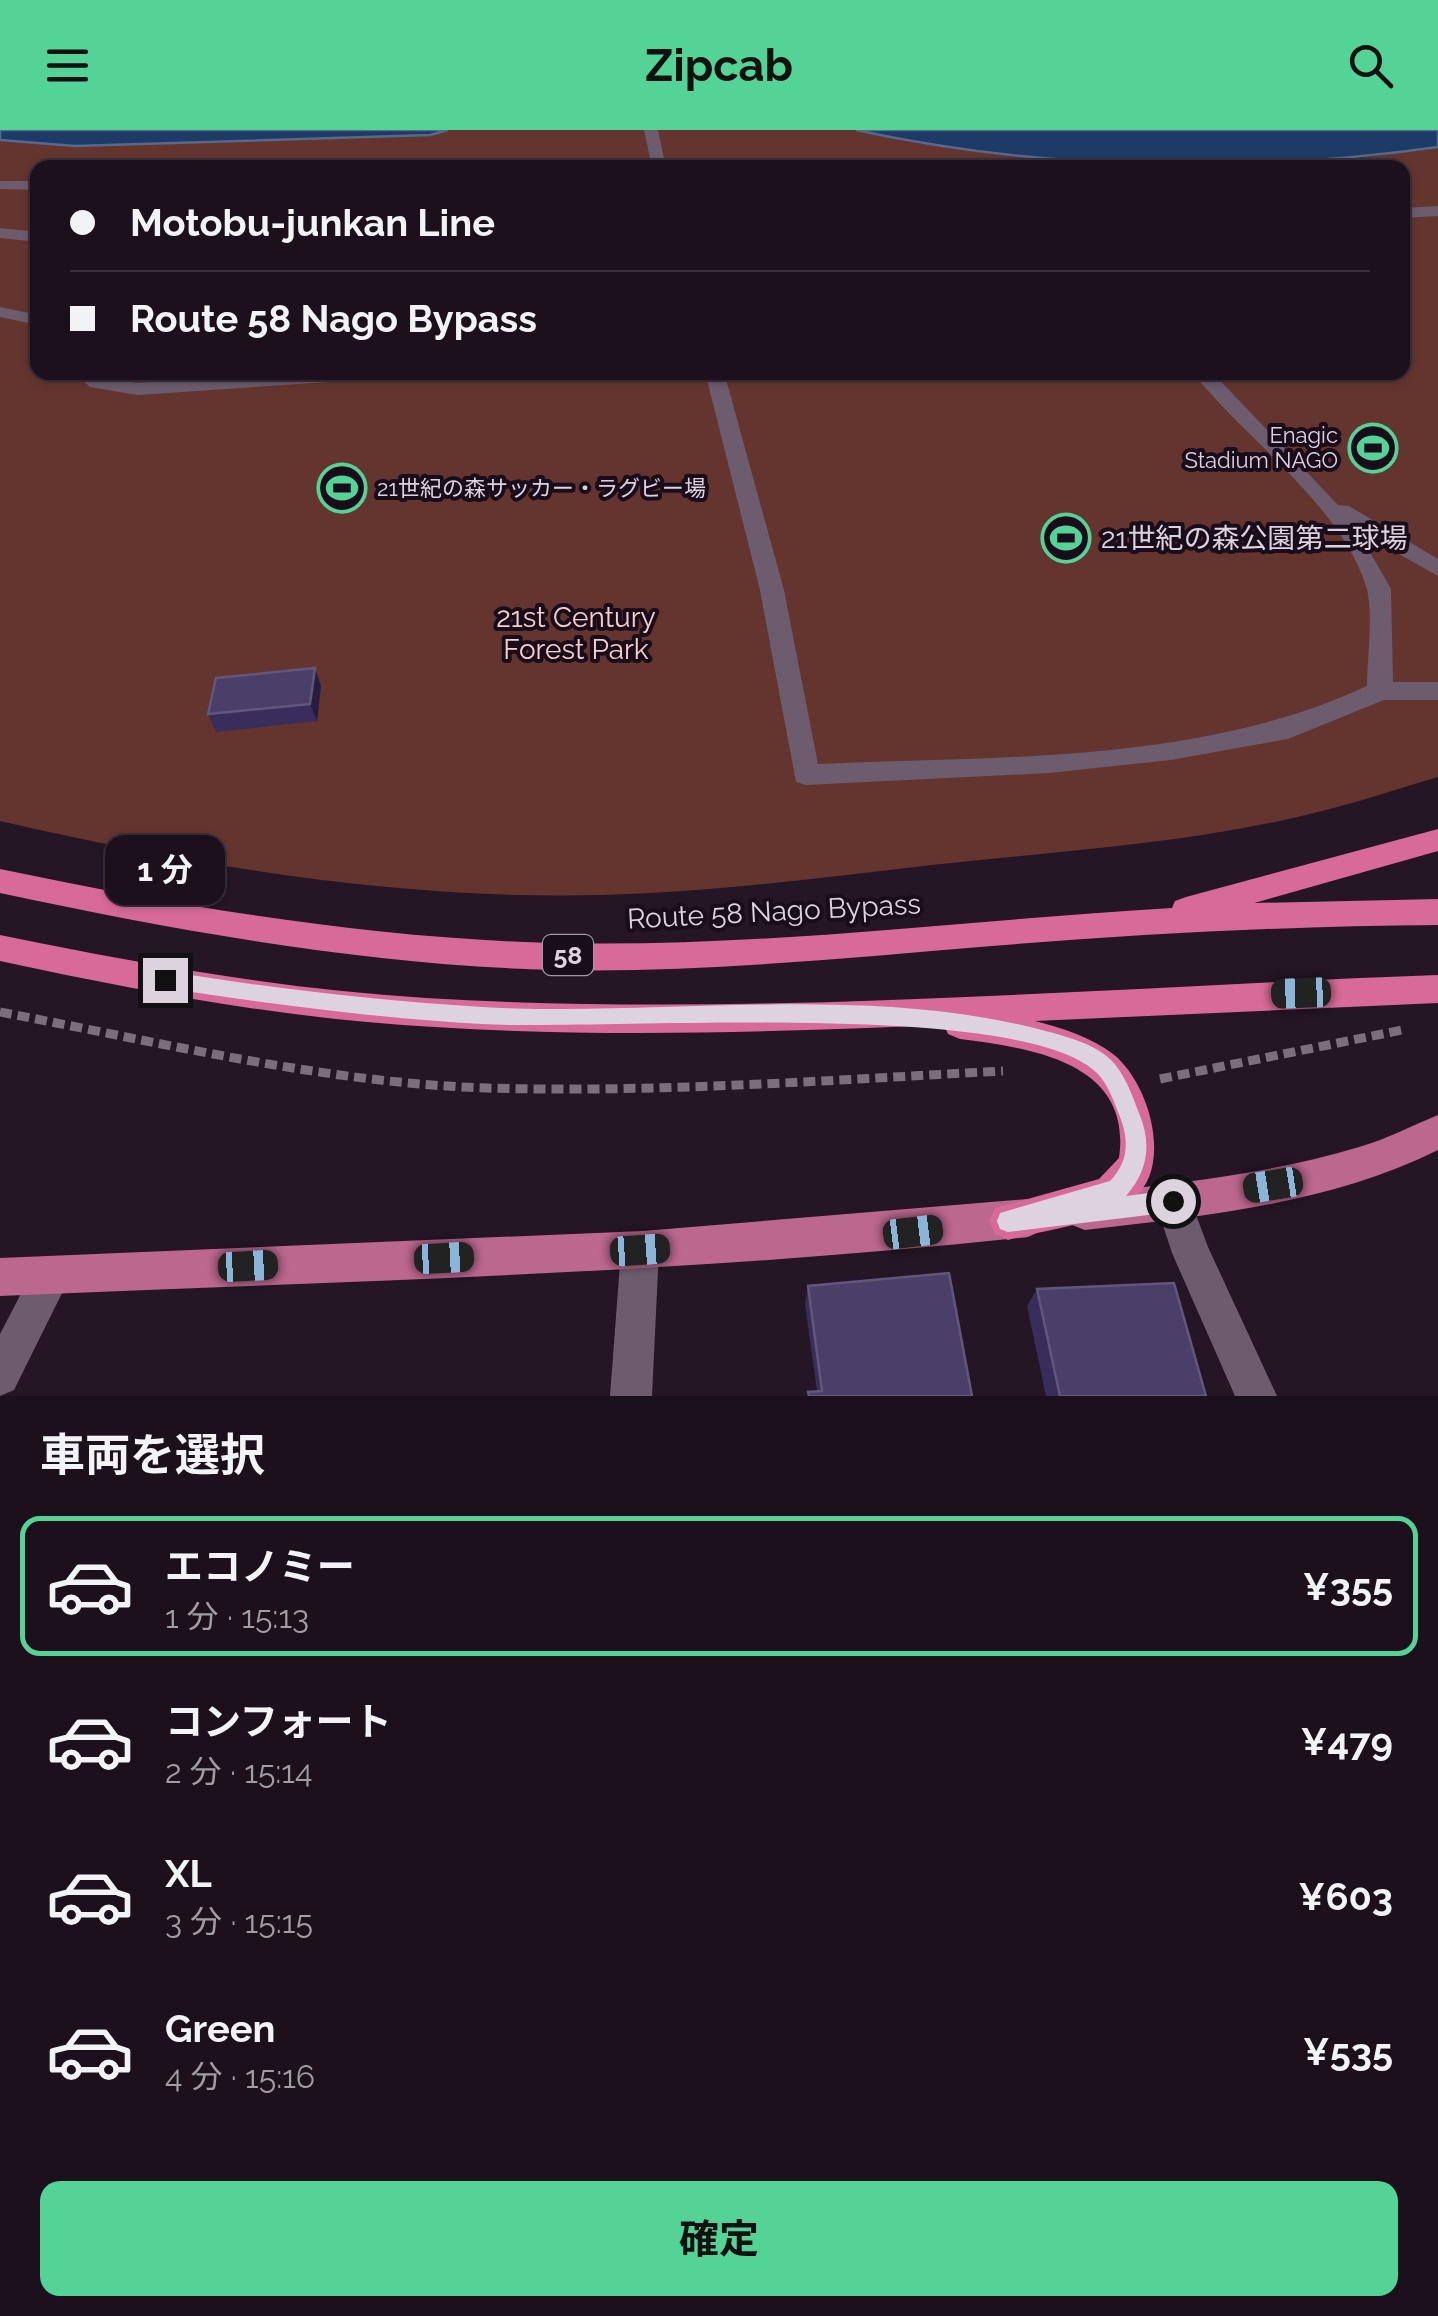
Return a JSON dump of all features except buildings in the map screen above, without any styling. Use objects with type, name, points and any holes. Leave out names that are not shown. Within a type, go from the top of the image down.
[{"type":"highway","points":[[1142,923],[1438,840]]},
{"type":"highway","name":"Route 58 Nago Bypass","points":[[0,882],[160,916],[318,941],[476,954],[636,956],[1316,913],[1438,912]]},
{"type":"highway","name":"58","points":[[0,948],[90,968],[278,997],[484,1016],[894,1016],[1233,996],[1438,989]]},
{"type":"highway","points":[[894,1016],[1012,1031],[1068,1046],[1103,1065],[1119,1087],[1138,1135],[1133,1172],[1116,1190],[1008,1221]]},
{"type":"main road","points":[[0,1277],[640,1250],[913,1232],[1273,1185],[1341,1168],[1438,1132]]},
{"type":"street","points":[[651,130],[657,160]]},
{"type":"street","points":[[0,185],[30,186]]},
{"type":"street","points":[[1410,213],[1438,211]]},
{"type":"street","points":[[1410,226],[1438,226]]},
{"type":"street","points":[[0,233],[30,236]]},
{"type":"street","points":[[0,312],[30,318]]},
{"type":"street","points":[[93,380],[138,389],[270,380]]},
{"type":"street","points":[[716,380],[772,590],[806,776],[1031,763],[1204,744],[1289,728],[1380,691],[1438,691]]},
{"type":"street","points":[[1209,380],[1322,500],[1358,546],[1379,589],[1380,691]]},
{"type":"street","points":[[1322,500],[1438,568]]},
{"type":"street","points":[[1173,1201],[1256,1396]]},
{"type":"street","points":[[631,1396],[640,1250]]},
{"type":"street","points":[[0,1376],[52,1275]]},
{"type":"path","points":[[0,1012],[302,1069],[484,1088],[690,1088],[1016,1071]]},
{"type":"path","points":[[1119,1087],[1412,1028]]},
{"type":"green space","name":"21st Century Forest Park","points":[[448,130],[855,130],[1030,156],[1114,160],[30,160],[30,380],[1410,380],[1410,160],[1330,160],[1438,147],[1438,777],[1267,824],[1172,839],[766,884],[600,895],[449,892],[298,877],[148,852],[0,821],[0,140],[75,146],[430,135]]},
{"type":"water","points":[[0,130],[448,130],[430,135],[75,146],[0,140]]},
{"type":"water","points":[[856,130],[1438,130],[1438,147],[1317,160],[1063,160],[927,144]]},
{"type":"place","name":"Enagic Stadium NAGO","points":[[1373,448]]},
{"type":"place","name":"21世紀の森サッカー・ラグビー場","points":[[342,488]]},
{"type":"place","name":"21世紀の森公園第二球場","points":[[1066,538]]},
{"type":"route","points":[[165,980],[278,997],[484,1016],[894,1016],[1012,1031],[1068,1046],[1103,1065],[1119,1087],[1138,1135],[1133,1172],[1116,1190],[1008,1221],[1173,1201]]}]
